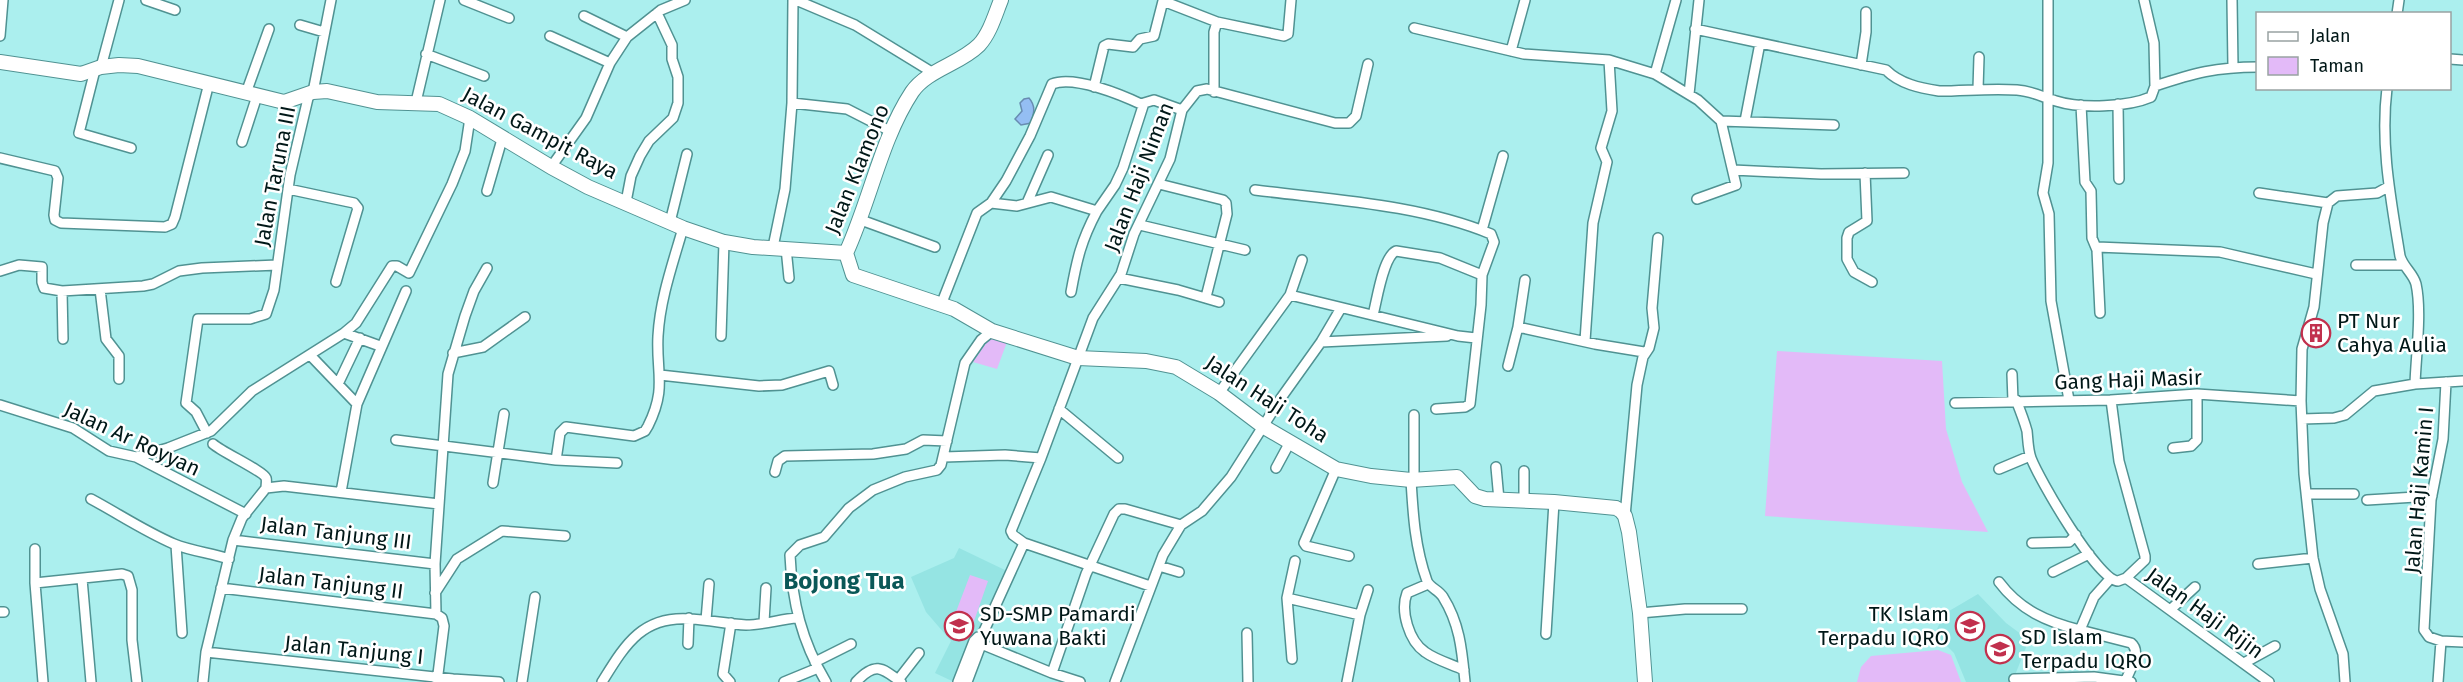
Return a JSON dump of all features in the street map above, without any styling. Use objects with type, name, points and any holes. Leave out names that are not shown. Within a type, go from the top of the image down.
[{"type":"street","points":[[0,36],[3,0]]},
{"type":"street","points":[[119,0],[79,133],[131,148]]},
{"type":"street","points":[[146,0],[175,10]]},
{"type":"street","name":"Jalan Taruna III","points":[[207,433],[196,412],[186,403],[198,319],[250,319],[266,314],[274,290],[288,189],[331,0]]},
{"type":"street","points":[[416,102],[440,0]]},
{"type":"street","points":[[464,0],[509,18]]},
{"type":"street","points":[[626,202],[631,176],[640,156],[654,136],[673,118],[678,103],[678,77],[672,59],[672,45],[659,12],[657,0]]},
{"type":"street","points":[[551,167],[586,118],[610,63],[627,37],[659,12],[685,0]]},
{"type":"street","points":[[789,278],[780,247],[792,103],[794,0],[855,25],[935,74]]},
{"type":"street","name":"Jalan Klamono","points":[[846,252],[861,220],[892,132],[914,90],[921,82],[976,47],[984,39],[1001,0]]},
{"type":"street","points":[[1094,87],[1104,46],[1108,44],[1133,47],[1140,39],[1154,36],[1163,1],[1217,22],[1284,36],[1288,34],[1291,0]]},
{"type":"street","points":[[1511,51],[1525,0]]},
{"type":"street","points":[[1655,74],[1676,0]]},
{"type":"street","points":[[1689,94],[1699,0]]},
{"type":"street","points":[[2048,0],[2048,163],[2043,193],[2049,214],[2050,301],[2070,400]]},
{"type":"street","points":[[1695,29],[1886,70],[1900,80],[1927,89],[1939,91],[2017,90],[2056,101],[2081,105],[2138,103],[2151,97],[2155,86],[2154,44],[2144,0]]},
{"type":"street","points":[[2232,0],[2233,67]]},
{"type":"street","points":[[1862,65],[1866,12]]},
{"type":"street","points":[[584,16],[627,37]]},
{"type":"street","points":[[1217,22],[1214,32],[1214,92],[1335,123],[1348,123],[1356,116],[1368,64]]},
{"type":"street","points":[[300,25],[324,32]]},
{"type":"street","points":[[1414,28],[1533,56],[1609,60],[1655,74],[1689,94],[1721,121],[1736,185],[1697,199]]},
{"type":"street","points":[[243,142],[251,95],[269,29]]},
{"type":"street","points":[[550,36],[610,63]]},
{"type":"street","points":[[1745,121],[1760,43]]},
{"type":"street","points":[[426,54],[484,76]]},
{"type":"street","points":[[1978,89],[1979,57]]},
{"type":"street","points":[[1585,341],[1593,223],[1607,162],[1601,148],[1612,111],[1609,60]]},
{"type":"street","name":"Jalan Gampit Raya","points":[[0,62],[81,74],[119,65],[138,66],[284,102],[311,93],[327,91],[377,102],[439,104],[470,118],[583,184],[676,225],[724,242],[753,247],[846,252]]},
{"type":"street","points":[[2155,86],[2204,70],[2256,67]]},
{"type":"street","points":[[941,305],[977,213],[991,203],[1006,181],[1030,136],[1052,84],[1061,82],[1094,87],[1143,105]]},
{"type":"street","points":[[0,158],[55,171],[58,178],[54,215],[55,220],[61,223],[165,227],[172,224],[175,217],[210,83]]},
{"type":"street","name":"Jalan Haji Niman","points":[[1023,544],[1011,531],[1093,318],[1119,278],[1170,159],[1182,110],[1197,91],[1208,89],[1214,92]]},
{"type":"street","points":[[2387,90],[2388,186],[2403,265],[2415,281],[2418,296],[2415,384]]},
{"type":"street","points":[[1071,292],[1083,237],[1123,168],[1135,137],[1143,105],[1149,100],[1154,100],[1182,110]]},
{"type":"street","points":[[792,103],[847,109],[892,132]]},
{"type":"street","points":[[2118,104],[2119,179]]},
{"type":"street","points":[[2081,105],[2085,182],[2091,191],[2092,238],[2097,247],[2100,313]]},
{"type":"street","points":[[136,457],[207,433],[252,391],[344,333],[356,322],[392,266],[397,266],[409,273],[452,184],[465,151],[470,118]]},
{"type":"street","points":[[1721,121],[1834,125]]},
{"type":"street","points":[[487,191],[502,136]]},
{"type":"street","points":[[556,460],[560,433],[566,427],[633,436],[645,431],[652,417],[660,391],[659,328],[670,274],[687,154]]},
{"type":"street","points":[[1028,203],[1048,154]]},
{"type":"street","points":[[1482,230],[1503,156]]},
{"type":"street","points":[[1733,170],[1821,174],[1904,173]]},
{"type":"street","points":[[1865,173],[1867,221],[1850,232],[1847,238],[1847,259],[1854,272],[1872,282]]},
{"type":"street","points":[[1159,184],[1223,200],[1228,207],[1206,297]]},
{"type":"street","points":[[2345,682],[2343,654],[2320,589],[2313,558],[2301,401],[2302,349],[2312,319],[2316,274],[2328,203],[2337,196],[2377,193],[2388,186]]},
{"type":"street","points":[[288,189],[354,203],[358,208],[336,282]]},
{"type":"street","points":[[1255,190],[1388,207],[1442,218],[1491,234],[1494,242],[1482,275],[1470,404],[1465,407],[1436,409]]},
{"type":"street","points":[[2259,193],[2328,203]]},
{"type":"street","points":[[991,203],[1012,207],[1051,197],[1097,211]]},
{"type":"street","points":[[861,220],[935,247]]},
{"type":"street","points":[[1140,225],[1245,250]]},
{"type":"street","points":[[1645,682],[1640,614],[1625,516],[1637,385],[1644,352],[1648,348],[1654,328],[1652,303],[1658,238]]},
{"type":"street","points":[[721,336],[724,242]]},
{"type":"street","points":[[2097,247],[2220,252],[2316,274]]},
{"type":"street","points":[[1373,315],[1386,265],[1391,253],[1396,251],[1440,258],[1482,275]]},
{"type":"street","name":"Jalan Haji Toha","points":[[846,252],[853,275],[954,309],[992,331],[1078,358],[1146,361],[1176,367],[1219,393],[1264,427],[1336,469],[1371,476],[1413,479],[1457,477],[1475,496],[1485,499],[1616,508],[1625,516]]},
{"type":"street","points":[[1219,393],[1290,295],[1302,260]]},
{"type":"street","points":[[0,271],[19,265],[42,267],[42,286],[62,291],[153,284],[178,271],[202,268],[277,265]]},
{"type":"street","points":[[2356,265],[2403,265]]},
{"type":"street","points":[[437,680],[444,626],[442,618],[436,614],[435,564],[448,374],[474,291],[487,268]]},
{"type":"street","points":[[1119,278],[1206,297],[1219,302]]},
{"type":"street","points":[[1508,366],[1518,327],[1525,280]]},
{"type":"street","points":[[100,289],[106,339],[119,356],[119,379]]},
{"type":"street","points":[[62,291],[63,339]]},
{"type":"street","points":[[341,492],[357,404],[380,346],[406,291]]},
{"type":"street","points":[[1290,295],[1458,336],[1476,338]]},
{"type":"street","points":[[1115,682],[1150,586],[1181,525],[1202,511],[1215,497],[1321,342],[1341,308]]},
{"type":"street","points":[[453,353],[483,347],[525,317]]},
{"type":"street","points":[[1518,327],[1644,352]]},
{"type":"street","points":[[826,682],[816,665],[797,618],[790,555],[800,545],[824,537],[844,512],[873,490],[905,477],[937,470],[944,458],[965,363],[981,340],[992,331]]},
{"type":"street","points":[[344,333],[380,346]]},
{"type":"street","points":[[1321,342],[1458,336]]},
{"type":"street","points":[[338,384],[360,338]]},
{"type":"street","points":[[310,355],[357,404]]},
{"type":"street","points":[[660,375],[759,386],[782,385],[829,372],[833,385]]},
{"type":"street","points":[[2012,374],[2014,400],[2026,431],[2030,456],[2042,484],[2089,554],[2110,579],[2094,597],[2080,630]]},
{"type":"street","points":[[2302,419],[2340,417],[2374,391],[2415,384],[2463,381]]},
{"type":"street","name":"Jalan Haji Kamin I","points":[[2441,641],[2429,637],[2424,630],[2432,496],[2443,439],[2446,382]]},
{"type":"street","points":[[2173,448],[2191,446],[2197,440],[2197,394]]},
{"type":"street","name":"Gang Haji Masir","points":[[1954,403],[2014,400],[2111,400],[2197,394],[2301,401]]},
{"type":"street","points":[[2111,400],[2119,461],[2145,556],[2145,560],[2126,578]]},
{"type":"street","name":"Jalan Ar Royyan","points":[[0,405],[73,428],[110,451],[136,457],[246,514]]},
{"type":"street","points":[[1059,410],[1118,458]]},
{"type":"street","points":[[493,483],[504,414]]},
{"type":"street","points":[[1414,415],[1413,520],[1428,584],[1441,594],[1459,631],[1464,657],[1464,682]]},
{"type":"street","points":[[396,440],[556,460],[617,463]]},
{"type":"street","points":[[775,472],[778,461],[785,456],[873,454],[906,449],[923,440],[947,441]]},
{"type":"street","points":[[1276,468],[1290,441]]},
{"type":"street","points":[[203,682],[206,652],[233,540],[246,514],[266,488],[266,478],[259,470],[246,466],[213,444]]},
{"type":"street","points":[[944,458],[1005,455],[1041,458]]},
{"type":"street","points":[[1999,469],[2030,456]]},
{"type":"street","points":[[1496,467],[1499,500]]},
{"type":"street","points":[[1336,469],[1304,543],[1306,546],[1349,556]]},
{"type":"street","points":[[1524,471],[1524,501]]},
{"type":"street","points":[[266,488],[284,486],[439,504]]},
{"type":"street","points":[[2307,494],[2354,494]]},
{"type":"street","points":[[2367,500],[2432,496]]},
{"type":"street","points":[[91,499],[117,513],[129,523],[176,545],[229,559]]},
{"type":"street","points":[[1546,634],[1554,502]]},
{"type":"street","points":[[1052,674],[1090,567],[1114,514],[1119,510],[1181,525]]},
{"type":"street","points":[[434,595],[457,559],[502,531],[565,536]]},
{"type":"street","points":[[2032,543],[2069,542],[2076,535]]},
{"type":"street","name":"Jalan Tanjung III","points":[[233,540],[435,564]]},
{"type":"street","points":[[958,682],[1023,544],[1150,586]]},
{"type":"street","points":[[176,545],[182,633]]},
{"type":"street","points":[[35,549],[35,584],[43,682]]},
{"type":"street","points":[[2053,572],[2089,554]]},
{"type":"street","points":[[2258,564],[2313,558]]},
{"type":"street","points":[[1292,659],[1287,598],[1295,561]]},
{"type":"street","points":[[1159,566],[1179,572]]},
{"type":"street","points":[[35,584],[122,574],[128,576],[132,590],[132,640],[137,682]]},
{"type":"street","name":"Jalan Haji Rijin","points":[[2110,579],[2118,581],[2126,578],[2269,682]]},
{"type":"street","points":[[82,579],[91,682]]},
{"type":"street","points":[[1999,582],[2009,596],[2031,613],[2045,620],[2131,643],[2137,652],[2128,681],[2094,676],[2014,679]]},
{"type":"street","points":[[706,620],[709,584]]},
{"type":"street","points":[[1428,584],[1407,593],[1403,609],[1406,621],[1423,651],[1464,670]]},
{"type":"street","points":[[2170,610],[2195,587]]},
{"type":"street","name":"Jalan Tanjung II","points":[[221,588],[436,614]]},
{"type":"street","points":[[764,622],[766,588]]},
{"type":"street","points":[[1347,682],[1360,615],[1368,590]]},
{"type":"street","points":[[522,682],[535,597]]},
{"type":"street","points":[[1287,598],[1360,615]]},
{"type":"street","points":[[1640,614],[1685,609],[1742,609]]},
{"type":"street","points":[[602,682],[619,655],[642,629],[653,623],[673,618],[688,618],[748,625],[797,618]]},
{"type":"street","points":[[688,618],[688,644]]},
{"type":"street","points":[[730,682],[723,674],[731,623]]},
{"type":"street","points":[[1247,633],[1248,682]]},
{"type":"street","points":[[2438,682],[2441,641],[2463,642]]},
{"type":"street","points":[[978,643],[1052,674],[1080,682]]},
{"type":"street","points":[[968,682],[978,643]]},
{"type":"street","points":[[784,682],[851,644]]},
{"type":"street","points":[[2244,663],[2275,646]]},
{"type":"street","name":"Jalan Tanjung I","points":[[206,652],[437,680],[499,682]]},
{"type":"street","points":[[856,682],[868,671],[877,668],[900,681],[919,653]]},
{"type":"street","points":[[2080,682],[2094,676]]},
{"type":"shaded area","points":[[1029,98],[1034,110],[1031,123],[1021,125],[1015,119],[1022,111],[1020,103]]},
{"type":"shaded area","name":"SD-SMP Pamardi Yuwana Bakti","points":[[959,548],[1007,571],[952,681],[935,673],[951,641],[926,612],[911,577],[954,558]]},
{"type":"shaded area","points":[[1978,594],[2006,623],[2029,640],[2015,675],[2058,682],[1966,682],[1954,653],[1940,639],[1937,629],[1944,614]]},
{"type":"green space","points":[[999,338],[1007,342],[997,369],[973,362],[989,339]]},
{"type":"green space","points":[[1777,351],[1942,361],[1946,429],[1962,482],[1988,532],[1765,516]]},
{"type":"green space","points":[[970,575],[988,581],[973,624],[954,617]]},
{"type":"green space","points":[[1938,650],[1951,655],[1961,682],[1857,682],[1861,667],[1871,656]]},
{"type":"place","name":"PT Nur Cahya Aulia","points":[[2316,333]]},
{"type":"place","name":"SD-SMP Pamardi Yuwana Bakti","points":[[959,626]]},
{"type":"place","name":"TK Islam Terpadu IQRO","points":[[1970,626]]},
{"type":"place","name":"SD Islam Terpadu IQRO","points":[[2000,649]]},
{"type":"district","name":"Bojong Tua","points":[[844,581]]}]
